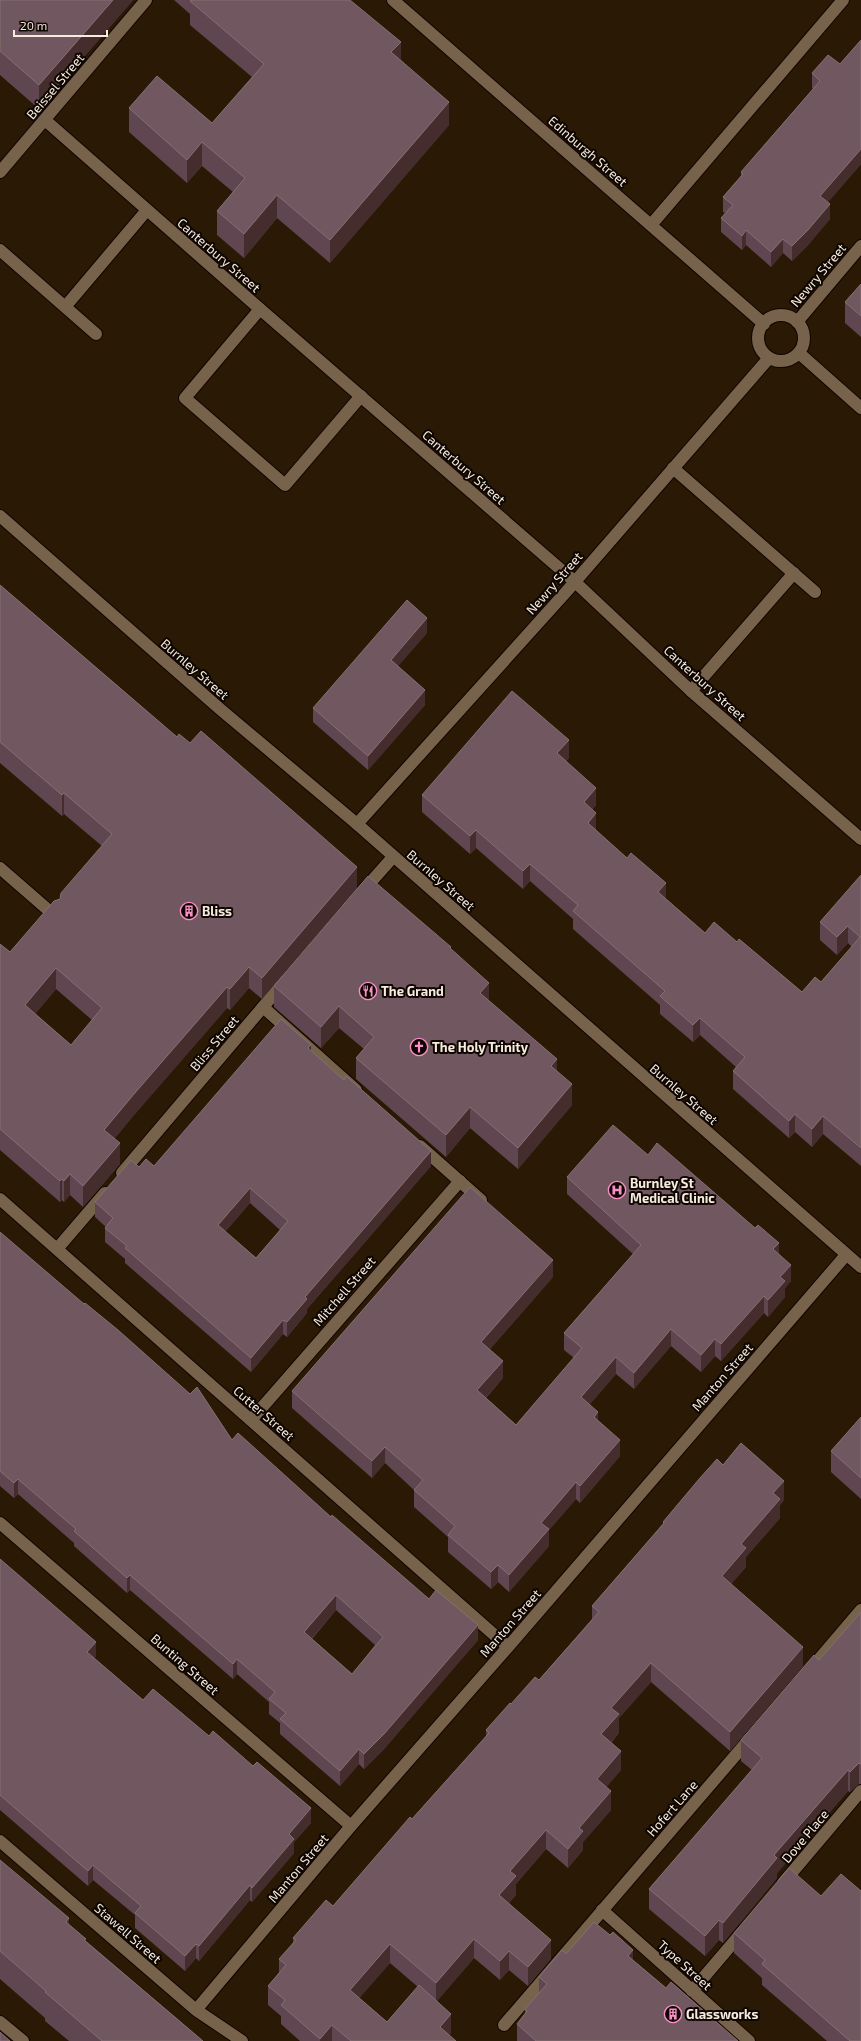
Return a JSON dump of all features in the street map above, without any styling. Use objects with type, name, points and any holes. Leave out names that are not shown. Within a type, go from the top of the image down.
[{"type":"street","name":"Beissel Street","points":[[0,172],[146,0]]},
{"type":"street","name":"Edinburgh Street","points":[[393,0],[764,324]]},
{"type":"street","points":[[651,225],[843,0]]},
{"type":"street","name":"Canterbury Street","points":[[45,120],[260,309],[574,581],[691,691],[861,839]]},
{"type":"street","points":[[65,306],[147,210]]},
{"type":"street","name":"Newry Street","points":[[797,322],[861,246]]},
{"type":"street","points":[[0,250],[96,334]]},
{"type":"street","points":[[260,309],[185,398],[197,409],[286,485],[361,396]]},
{"type":"street","points":[[778,316],[785,316],[797,322],[802,328],[804,336],[803,344],[799,353],[785,361],[777,361],[769,358],[763,353],[758,338],[760,330],[764,324],[770,318],[778,316]]},
{"type":"street","points":[[799,353],[861,408]]},
{"type":"street","name":"Newry Street","points":[[357,824],[574,581],[769,358]]},
{"type":"street","points":[[673,468],[816,592]]},
{"type":"street","name":"Burnley Street","points":[[0,516],[220,709],[357,824],[861,1267]]},
{"type":"street","points":[[691,691],[794,573]]},
{"type":"street","points":[[354,901],[393,857]]},
{"type":"street","points":[[0,868],[54,915]]},
{"type":"street","name":"Bliss Street","points":[[57,1249],[292,973]]},
{"type":"street","points":[[263,1007],[364,1097]]},
{"type":"street","points":[[412,1139],[488,1207]]},
{"type":"street","name":"Mitchell Street","points":[[251,1420],[460,1181]]},
{"type":"street","name":"Cutter Street","points":[[0,1199],[508,1647]]},
{"type":"street","name":"Manton Street","points":[[196,2010],[351,1826],[508,1647],[846,1255]]},
{"type":"street","name":"Bunting Street","points":[[0,1523],[351,1826]]},
{"type":"street","points":[[799,1681],[861,1610]]},
{"type":"street","name":"Hofert Lane","points":[[504,2025],[758,1729]]},
{"type":"street","name":"Dove Place","points":[[776,1892],[861,1791]]},
{"type":"street","name":"Stawell Street","points":[[0,1842],[196,2010],[242,2041]]},
{"type":"street","name":"Type Street","points":[[602,1910],[749,2041]]},
{"type":"street","points":[[692,1991],[750,1922]]},
{"type":"street","points":[[0,2022],[23,2041]]},
{"type":"building","points":[[0,0],[113,0],[39,85],[0,51]]},
{"type":"building","points":[[350,0],[401,42],[391,52],[449,102],[330,240],[277,195],[244,234],[217,211],[245,178],[202,142],[187,160],[129,108],[157,76],[212,123],[264,64],[190,1]]},
{"type":"building","points":[[861,40],[861,149],[820,196],[830,204],[808,230],[792,246],[783,239],[771,252],[746,230],[742,236],[721,218],[733,205],[723,197],[743,174],[741,172],[820,81],[812,73],[828,55],[840,64]]},
{"type":"building","points":[[861,284],[861,316],[845,302]]},
{"type":"building","points":[[0,585],[177,737],[179,734],[190,743],[201,731],[357,867],[262,978],[249,967],[230,989],[227,987],[134,1094],[104,1130],[120,1143],[83,1186],[70,1174],[64,1181],[62,1179],[60,1181],[0,1129],[0,944],[10,952],[54,901],[60,899],[61,893],[112,834],[64,793],[62,795],[0,742]],"holes":[[[56,968],[102,1008],[71,1045],[25,1005]]]},
{"type":"building","points":[[407,600],[427,618],[391,660],[425,690],[368,756],[313,708]]},
{"type":"building","points":[[512,691],[569,740],[557,753],[596,788],[584,802],[596,813],[588,823],[627,858],[631,853],[666,883],[658,892],[705,933],[714,922],[737,942],[739,939],[802,992],[815,977],[821,982],[860,937],[848,926],[837,937],[820,922],[861,875],[861,1148],[823,1116],[812,1129],[795,1114],[789,1121],[733,1071],[745,1057],[700,1018],[693,1025],[660,996],[665,991],[573,911],[578,905],[530,864],[523,871],[476,830],[470,836],[422,795]]},
{"type":"building","points":[[368,876],[451,947],[450,948],[489,983],[480,993],[557,1059],[551,1066],[572,1084],[518,1148],[470,1107],[446,1135],[356,1058],[374,1037],[339,1006],[321,1027],[274,986]]},
{"type":"building","points":[[281,1019],[311,1045],[308,1048],[344,1080],[346,1076],[431,1151],[305,1297],[307,1299],[287,1322],[283,1320],[251,1358],[125,1248],[127,1246],[105,1228],[113,1218],[95,1202],[131,1160],[139,1167],[146,1159],[154,1166]],"holes":[[[250,1188],[288,1221],[256,1258],[218,1225]]]},
{"type":"building","points":[[613,1125],[648,1155],[657,1143],[755,1228],[758,1225],[779,1243],[773,1249],[791,1265],[780,1277],[785,1281],[768,1300],[764,1296],[721,1344],[715,1339],[701,1355],[671,1329],[634,1373],[616,1357],[581,1397],[598,1412],[594,1417],[620,1440],[580,1486],[576,1482],[541,1523],[549,1529],[509,1575],[498,1565],[491,1572],[448,1535],[455,1526],[414,1490],[423,1480],[385,1447],[372,1461],[292,1391],[470,1187],[553,1260],[481,1342],[503,1361],[477,1390],[516,1425],[582,1348],[564,1333],[641,1245],[567,1177]]},
{"type":"building","points":[[0,1232],[84,1304],[85,1303],[118,1330],[190,1394],[197,1387],[232,1440],[238,1433],[331,1517],[332,1515],[429,1599],[436,1590],[478,1625],[384,1734],[364,1754],[359,1749],[340,1771],[280,1719],[286,1713],[269,1699],[275,1692],[237,1659],[233,1664],[130,1575],[127,1578],[74,1531],[76,1529],[18,1479],[14,1483],[0,1471]],"holes":[[[336,1595],[383,1637],[352,1674],[304,1632]]]},
{"type":"building","points":[[861,1417],[861,1478],[831,1451]]},
{"type":"building","points":[[741,1443],[784,1481],[773,1493],[780,1499],[741,1544],[746,1548],[722,1576],[803,1647],[730,1732],[651,1663],[611,1708],[619,1714],[601,1734],[621,1751],[597,1779],[611,1791],[579,1828],[583,1831],[568,1849],[546,1830],[510,1871],[516,1876],[499,1895],[551,1940],[528,1967],[509,1951],[500,1961],[474,1939],[436,1983],[390,1944],[350,1990],[387,2022],[419,1985],[451,2014],[440,2027],[456,2041],[351,2041],[332,2025],[320,2039],[281,2005],[285,2000],[268,1986],[286,1965],[279,1959],[296,1940],[293,1938],[326,1900],[333,1906],[410,1817],[412,1819],[489,1733],[486,1730],[510,1703],[511,1704],[535,1677],[539,1680],[599,1612],[592,1606],[664,1523],[663,1522],[700,1478],[717,1459],[723,1465]]},
{"type":"building","points":[[0,1559],[96,1642],[87,1652],[143,1700],[153,1689],[209,1736],[213,1731],[253,1766],[257,1762],[311,1808],[289,1834],[294,1839],[252,1888],[250,1885],[199,1946],[196,1944],[185,1956],[135,1913],[141,1906],[93,1865],[88,1871],[0,1795]]},
{"type":"building","points":[[861,1612],[861,1764],[859,1763],[850,1772],[848,1770],[774,1855],[777,1858],[723,1923],[719,1920],[705,1936],[649,1889],[762,1758],[741,1740],[814,1655],[819,1660]]},
{"type":"building","points":[[0,1860],[69,1918],[66,1922],[86,1939],[84,1940],[203,2041],[102,2041],[45,1992],[46,1991],[0,1951]]},
{"type":"building","points":[[789,1868],[821,1896],[841,1874],[861,1891],[861,2041],[850,2041],[762,1964],[765,1960],[734,1933]]},
{"type":"building","points":[[594,1922],[610,1935],[613,1932],[633,1950],[628,1956],[666,1988],[671,1982],[738,2041],[536,2041],[517,2024],[527,2011],[525,2009],[547,1984],[539,1977],[562,1950],[566,1954]]},
{"type":"building","points":[[0,2032],[10,2041],[0,2041]]},
{"type":"place","name":"Bliss","points":[[189,911]]},
{"type":"place","name":"The Grand","points":[[368,991]]},
{"type":"place","name":"The Holy Trinity","points":[[419,1047]]},
{"type":"place","name":"Burnley St Medical Clinic","points":[[617,1190]]},
{"type":"place","name":"Glassworks","points":[[673,2014]]}]
